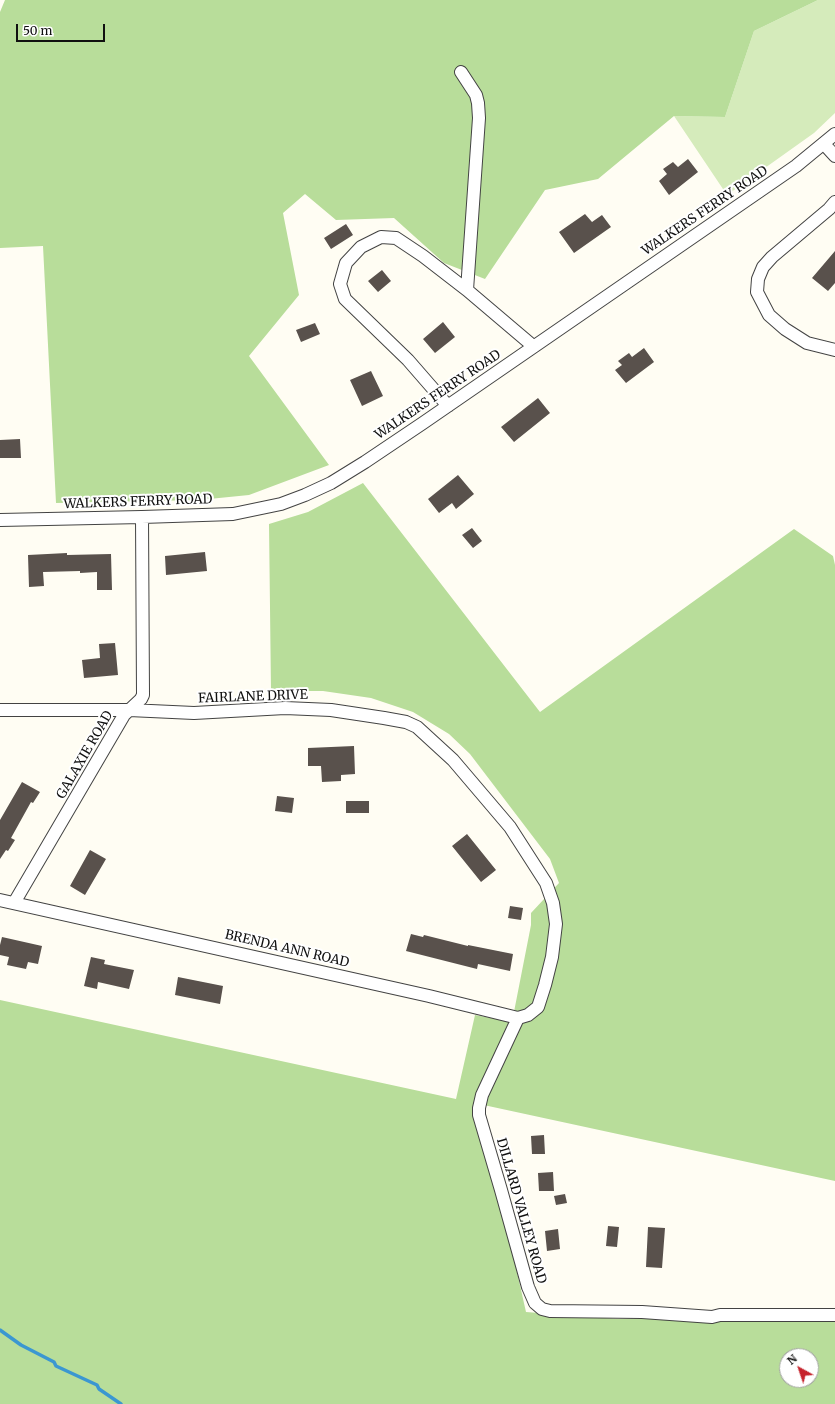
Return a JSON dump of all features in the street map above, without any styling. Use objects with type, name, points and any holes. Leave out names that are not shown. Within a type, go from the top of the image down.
[{"type":"street","points":[[461,72],[476,95],[479,118],[467,290]]},
{"type":"street","name":"WALKERS FERRY ROAD","points":[[0,520],[233,514],[280,504],[331,483],[448,406],[796,166],[835,134]]},
{"type":"street","points":[[824,144],[835,156]]},
{"type":"street","points":[[835,202],[829,209],[772,257],[763,267],[758,279],[757,292],[769,314],[785,329],[807,343],[835,350]]},
{"type":"street","points":[[448,406],[408,360],[345,299],[340,284],[346,263],[361,247],[381,237],[396,238],[423,256],[467,290],[533,346]]},
{"type":"street","name":"GALAXIE ROAD","points":[[14,903],[124,715],[141,699],[144,688],[142,517]]},
{"type":"street","name":"FAIRLANE DRIVE","points":[[0,710],[129,710],[194,713],[285,708],[331,710],[406,722],[417,727],[453,760],[510,827],[546,883],[553,903],[556,924],[552,957],[538,1007],[528,1015],[518,1018]]},
{"type":"street","name":"BRENDA ANN ROAD","points":[[0,900],[429,996],[518,1018]]},
{"type":"street","name":"DILLARD VALLEY ROAD","points":[[518,1018],[482,1095],[478,1108],[528,1287],[535,1303],[542,1309],[550,1312],[642,1312],[712,1317],[720,1315],[835,1315]]},
{"type":"green space","points":[[5,0],[818,0],[754,31],[725,117],[674,116],[598,179],[545,190],[485,279],[444,263],[394,218],[336,220],[305,194],[283,213],[299,295],[249,356],[329,465],[249,495],[199,500],[56,503],[43,246],[0,248],[0,12]]},
{"type":"green space","points":[[818,0],[835,0],[835,113],[814,133],[727,195],[674,116],[725,117],[754,31]]},
{"type":"green space","points":[[363,483],[540,712],[794,529],[833,556],[835,565],[835,1181],[479,1104],[526,1312],[618,1319],[835,1313],[835,1404],[0,1404],[0,1000],[456,1099],[475,1015],[512,1022],[531,925],[531,913],[559,883],[550,859],[470,754],[449,734],[413,712],[371,698],[323,691],[271,691],[269,524],[308,512]]},
{"type":"building","points":[[688,159],[698,172],[669,195],[659,181],[667,174],[663,169],[673,162],[678,167]]},
{"type":"building","points":[[585,214],[592,222],[602,215],[611,227],[574,253],[559,232]]},
{"type":"building","points":[[346,224],[353,235],[331,249],[324,238]]},
{"type":"building","points":[[835,251],[835,283],[828,291],[812,278]]},
{"type":"building","points":[[382,270],[391,281],[378,292],[368,281]]},
{"type":"building","points":[[443,322],[455,337],[435,353],[423,339]]},
{"type":"building","points":[[315,323],[320,334],[301,342],[296,330]]},
{"type":"building","points":[[644,348],[654,362],[626,383],[615,370],[622,365],[618,361],[629,353],[632,357]]},
{"type":"building","points":[[371,371],[383,396],[362,406],[350,380]]},
{"type":"building","points":[[538,398],[550,413],[514,442],[501,427]]},
{"type":"building","points":[[20,439],[21,458],[0,458],[0,440]]},
{"type":"building","points":[[458,475],[474,494],[456,509],[452,503],[439,513],[428,499]]},
{"type":"building","points":[[472,528],[482,541],[473,548],[462,535]]},
{"type":"building","points":[[205,552],[207,571],[166,575],[165,556]]},
{"type":"building","points":[[67,553],[67,555],[111,554],[112,590],[97,590],[97,572],[80,573],[80,571],[43,572],[44,586],[29,587],[28,555]]},
{"type":"building","points":[[115,643],[118,675],[84,678],[82,660],[100,658],[99,644]]},
{"type":"building","points":[[354,746],[355,774],[341,775],[341,781],[322,782],[321,766],[308,766],[308,748]]},
{"type":"building","points":[[22,782],[40,792],[33,803],[31,802],[11,838],[15,840],[8,851],[6,850],[0,859],[0,820]]},
{"type":"building","points":[[277,796],[294,798],[292,813],[275,811]]},
{"type":"building","points":[[346,801],[369,801],[369,813],[346,813]]},
{"type":"building","points":[[467,834],[496,870],[481,882],[452,846]]},
{"type":"building","points":[[90,850],[106,859],[85,895],[70,886]]},
{"type":"building","points":[[510,906],[523,908],[521,920],[508,918]]},
{"type":"building","points":[[411,934],[423,937],[424,935],[468,946],[513,954],[510,971],[478,964],[477,969],[406,951]]},
{"type":"building","points":[[2,937],[42,946],[38,964],[28,962],[26,969],[7,965],[9,957],[0,955]]},
{"type":"building","points":[[91,957],[105,960],[104,964],[134,970],[129,989],[98,982],[97,989],[84,986]]},
{"type":"building","points":[[178,977],[223,986],[220,1004],[175,995]]},
{"type":"building","points":[[544,1135],[545,1154],[532,1154],[531,1136]]},
{"type":"building","points":[[553,1172],[554,1191],[539,1191],[538,1173]]},
{"type":"building","points":[[565,1194],[567,1203],[556,1205],[554,1196]]},
{"type":"building","points":[[608,1226],[619,1227],[617,1247],[606,1246]]},
{"type":"building","points":[[648,1227],[665,1228],[662,1268],[646,1267]]},
{"type":"building","points":[[558,1229],[560,1249],[547,1251],[545,1231]]},
{"type":"waterway","points":[[0,1330],[21,1345],[54,1362],[56,1366],[97,1385],[99,1389],[121,1404]]}]
